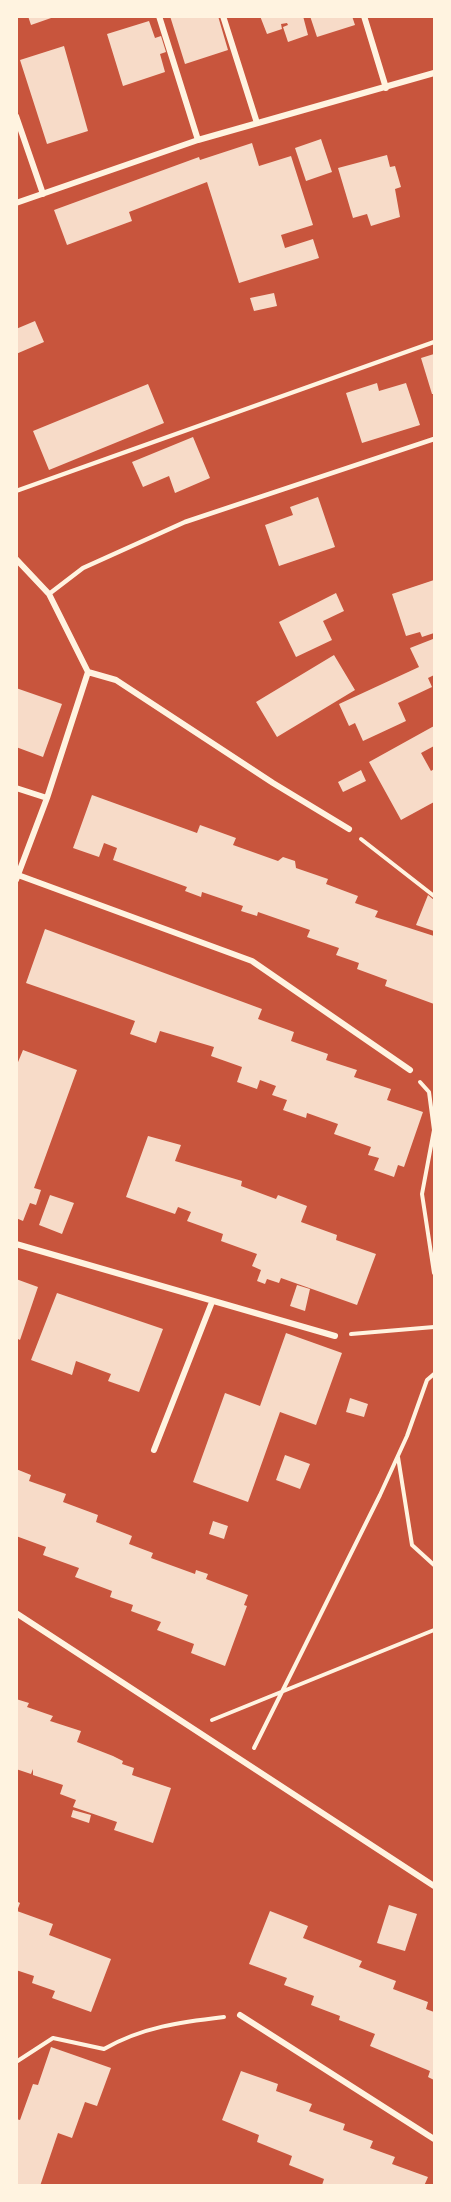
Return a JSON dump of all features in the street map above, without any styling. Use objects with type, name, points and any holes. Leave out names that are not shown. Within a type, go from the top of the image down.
[{"type":"street","points":[[159,16],[198,140]]},
{"type":"street","points":[[223,16],[257,123]]},
{"type":"street","points":[[364,16],[386,88]]},
{"type":"street","points":[[16,202],[198,140],[435,73]]},
{"type":"street","points":[[16,116],[43,194]]},
{"type":"street","points":[[16,559],[49,594],[88,672],[47,798],[17,878],[252,961],[410,1070]]},
{"type":"street","points":[[88,672],[116,680],[273,783],[349,829]]},
{"type":"street","points":[[16,788],[47,798]]},
{"type":"street","points":[[16,1244],[335,1336]]},
{"type":"street","points":[[154,1450],[212,1302]]},
{"type":"street","points":[[16,1613],[435,1886]]},
{"type":"street","points":[[240,2015],[435,2139]]},
{"type":"lane","points":[[16,491],[435,342]]},
{"type":"lane","points":[[49,594],[83,568],[185,522],[435,440]]},
{"type":"path","points":[[349,829],[435,896]]},
{"type":"path","points":[[410,1070],[429,1092],[434,1130],[422,1194],[435,1273]]},
{"type":"path","points":[[335,1336],[435,1327]]},
{"type":"path","points":[[246,1765],[398,1456],[427,1380],[435,1374]]},
{"type":"path","points":[[398,1456],[412,1545],[435,1565]]},
{"type":"path","points":[[192,1729],[435,1630]]},
{"type":"path","points":[[16,2062],[53,2038],[104,2049],[128,2035],[173,2023],[240,2015]]},
{"type":"building","points":[[28,16],[54,16],[54,17],[31,25]]},
{"type":"building","points":[[170,16],[218,16],[228,50],[185,64]]},
{"type":"building","points":[[260,16],[303,16],[308,35],[288,42],[283,27],[288,25],[287,23],[281,24],[282,29],[267,34]]},
{"type":"building","points":[[310,16],[352,16],[355,25],[317,37]]},
{"type":"building","points":[[149,21],[155,38],[161,36],[166,52],[160,54],[165,72],[123,86],[107,34]]},
{"type":"building","points":[[64,46],[88,131],[47,144],[20,60]]},
{"type":"building","points":[[321,139],[332,172],[306,181],[295,148]]},
{"type":"building","points":[[252,143],[259,166],[291,156],[313,225],[281,235],[285,248],[313,239],[319,258],[239,283],[207,182],[129,212],[132,221],[67,245],[54,210],[199,157],[200,160]]},
{"type":"building","points":[[387,155],[390,167],[395,166],[401,187],[395,189],[400,217],[371,226],[367,214],[353,218],[338,168]]},
{"type":"building","points":[[274,293],[277,306],[254,311],[250,298]]},
{"type":"building","points":[[35,321],[44,342],[16,354],[16,329]]},
{"type":"building","points":[[434,354],[434,394],[432,394],[421,358]]},
{"type":"building","points":[[377,383],[379,391],[406,383],[420,425],[362,443],[346,393]]},
{"type":"building","points":[[148,384],[164,423],[49,470],[33,431]]},
{"type":"building","points":[[193,437],[210,478],[175,493],[169,476],[143,487],[132,462]]},
{"type":"building","points":[[318,497],[335,547],[279,566],[265,525],[293,515],[290,507]]},
{"type":"building","points":[[434,580],[434,633],[422,637],[420,632],[406,636],[392,594]]},
{"type":"building","points":[[336,593],[344,611],[323,621],[332,640],[296,657],[279,622]]},
{"type":"building","points":[[433,639],[434,675],[428,678],[432,687],[398,703],[406,721],[363,741],[355,723],[349,726],[339,704],[419,667],[410,648]]},
{"type":"building","points":[[334,655],[355,690],[277,737],[256,702]]},
{"type":"building","points":[[16,688],[62,704],[43,757],[16,747]]},
{"type":"building","points":[[434,726],[434,746],[421,753],[431,771],[434,769],[434,802],[401,820],[369,762]]},
{"type":"building","points":[[361,770],[366,781],[343,792],[338,782]]},
{"type":"building","points":[[92,795],[197,833],[200,825],[236,838],[233,845],[278,861],[283,857],[295,861],[296,868],[328,879],[326,884],[358,896],[355,903],[378,911],[375,917],[434,936],[434,1004],[385,986],[387,980],[357,969],[359,963],[336,955],[339,948],[307,937],[310,930],[258,912],[257,916],[241,911],[243,906],[202,892],[201,897],[185,891],[187,887],[113,860],[117,848],[104,843],[99,857],[73,848]]},
{"type":"building","points":[[428,895],[434,900],[434,931],[416,925]]},
{"type":"building","points":[[45,929],[262,1009],[258,1019],[294,1032],[291,1041],[328,1054],[326,1060],[357,1070],[354,1077],[391,1089],[387,1100],[423,1112],[404,1167],[398,1165],[394,1177],[374,1170],[379,1158],[368,1155],[371,1147],[334,1134],[338,1124],[307,1113],[306,1118],[283,1110],[287,1100],[272,1095],[276,1086],[260,1080],[257,1089],[237,1082],[242,1067],[211,1056],[214,1047],[160,1031],[156,1043],[130,1034],[135,1021],[26,983]]},
{"type":"building","points":[[23,1050],[77,1070],[34,1188],[41,1190],[36,1205],[30,1203],[23,1221],[16,1218],[16,1067]]},
{"type":"building","points":[[148,1136],[181,1145],[175,1161],[242,1181],[241,1186],[276,1199],[278,1195],[307,1206],[301,1222],[337,1235],[336,1240],[376,1254],[357,1305],[281,1278],[279,1283],[267,1279],[265,1284],[257,1281],[261,1270],[252,1266],[257,1254],[221,1241],[223,1234],[187,1221],[191,1212],[178,1207],[175,1214],[126,1197]]},
{"type":"building","points":[[50,1195],[74,1203],[62,1234],[39,1225]]},
{"type":"building","points":[[16,1279],[38,1287],[20,1340],[16,1338]]},
{"type":"building","points":[[297,1285],[310,1289],[305,1311],[290,1306]]},
{"type":"building","points":[[57,1293],[163,1329],[139,1392],[108,1381],[111,1374],[76,1361],[72,1375],[31,1360]]},
{"type":"building","points":[[286,1333],[342,1353],[316,1425],[280,1412],[248,1502],[193,1482],[225,1393],[260,1406]]},
{"type":"building","points":[[350,1398],[368,1404],[364,1417],[346,1412]]},
{"type":"building","points":[[285,1455],[310,1464],[300,1489],[276,1480]]},
{"type":"building","points":[[16,1469],[31,1475],[29,1481],[66,1494],[63,1502],[98,1515],[96,1522],[132,1536],[129,1544],[153,1553],[151,1558],[195,1574],[196,1570],[208,1574],[206,1579],[248,1595],[244,1605],[247,1606],[225,1666],[191,1653],[194,1644],[157,1630],[161,1622],[131,1611],[133,1605],[110,1597],[112,1591],[75,1577],[79,1568],[43,1555],[46,1547],[16,1536]]},
{"type":"building","points":[[213,1521],[228,1526],[224,1539],[209,1534]]},
{"type":"building","points":[[16,1699],[29,1703],[27,1707],[53,1716],[50,1721],[81,1731],[77,1742],[123,1761],[122,1764],[134,1768],[132,1775],[171,1788],[153,1843],[114,1830],[117,1822],[73,1807],[76,1800],[60,1794],[63,1785],[33,1775],[33,1769],[31,1774],[16,1769]]},
{"type":"building","points":[[73,1810],[91,1815],[89,1823],[71,1817]]},
{"type":"building","points":[[16,1901],[20,1903],[17,1911],[53,1924],[49,1935],[111,1959],[91,2012],[52,1998],[55,1991],[32,1983],[34,1976],[16,1970]]},
{"type":"building","points":[[389,1905],[417,1914],[405,1951],[377,1943]]},
{"type":"building","points":[[270,1911],[308,1926],[303,1938],[362,1961],[359,1967],[396,1981],[393,1989],[428,2002],[426,2009],[434,2012],[434,2080],[428,2077],[430,2071],[370,2046],[375,2034],[339,2020],[340,2016],[311,2005],[314,1996],[284,1985],[287,1978],[249,1964]]},
{"type":"building","points":[[51,2047],[111,2068],[97,2106],[85,2102],[72,2138],[58,2133],[40,2186],[16,2186],[16,2119],[20,2120],[33,2084],[38,2085]]},
{"type":"building","points":[[241,2071],[278,2084],[276,2091],[312,2104],[309,2111],[345,2124],[343,2130],[373,2141],[370,2148],[395,2157],[392,2164],[428,2177],[424,2186],[324,2186],[322,2185],[324,2179],[289,2165],[292,2156],[257,2142],[259,2135],[222,2120]]}]
